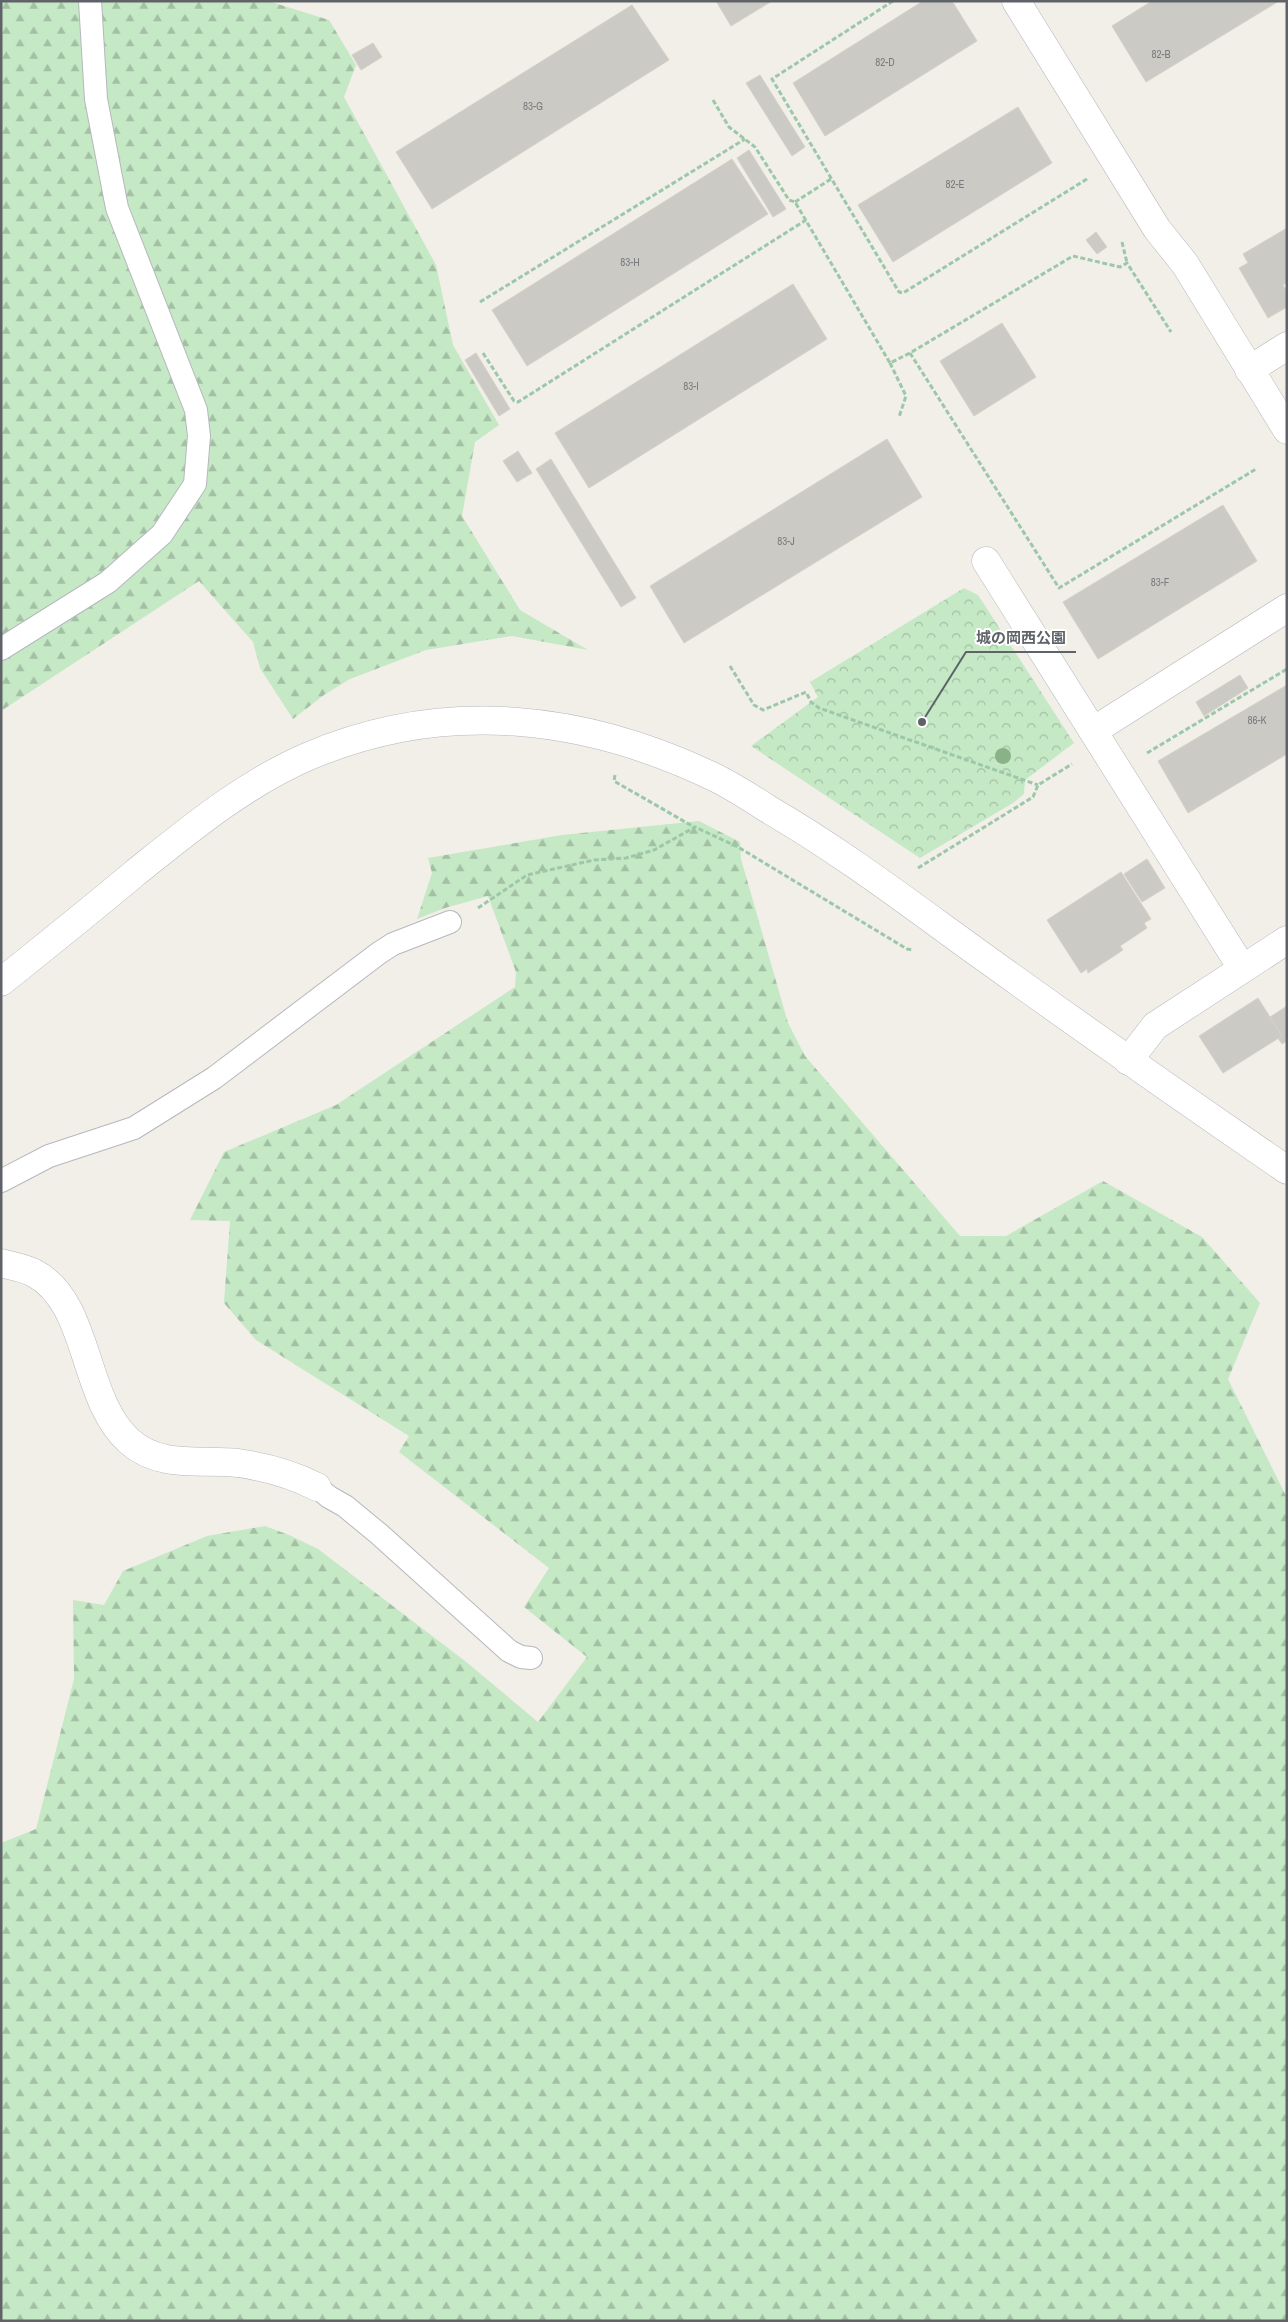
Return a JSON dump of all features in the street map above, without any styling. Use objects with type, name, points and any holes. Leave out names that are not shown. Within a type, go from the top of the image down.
[{"type":"street","points":[[1016,1],[1157,230],[1185,264],[1287,430]]},
{"type":"street","points":[[1249,370],[1287,346]]},
{"type":"street","points":[[986,561],[1242,968]]},
{"type":"street","points":[[1093,732],[1287,608]]},
{"type":"street","points":[[1,982],[209,813],[263,779],[306,757],[349,740],[409,726],[471,719],[519,720],[563,726],[665,756],[719,779],[811,833],[1128,1061],[1287,1170]]},
{"type":"street","points":[[1128,1061],[1155,1026],[1287,940]]},
{"type":"street","points":[[1,1263],[33,1272],[59,1292],[69,1311],[105,1407],[129,1441],[146,1453],[167,1460],[259,1466],[294,1476],[318,1487]]},
{"type":"lane","points":[[1,649],[108,582],[162,534],[195,484],[200,436],[196,410],[117,208],[96,99],[90,1]]},
{"type":"lane","points":[[1,1181],[49,1156],[134,1128],[214,1078],[379,952],[393,944],[450,922]]},
{"type":"lane","points":[[318,1487],[379,1534],[509,1651],[522,1657],[531,1658]]},
{"type":"path","points":[[893,1],[772,79],[899,292],[903,293],[1114,161]]},
{"type":"path","points":[[713,100],[729,127],[755,148],[789,200],[795,202],[890,363],[906,396],[899,417]]},
{"type":"path","points":[[480,302],[744,139]]},
{"type":"path","points":[[795,202],[831,179]]},
{"type":"path","points":[[483,353],[514,401],[518,402],[806,220]]},
{"type":"path","points":[[890,363],[1073,256],[1120,267],[1127,263],[1171,332]]},
{"type":"path","points":[[910,353],[1059,588],[1256,469]]},
{"type":"path","points":[[730,666],[754,705],[763,710],[806,692],[811,702],[819,708],[1038,785]]},
{"type":"path","points":[[1118,773],[1287,669]]},
{"type":"path","points":[[919,866],[1033,796],[1038,785],[1074,762]]},
{"type":"path","points":[[614,782],[695,827],[738,847],[907,949],[921,949]]},
{"type":"path","points":[[450,922],[484,905],[527,875],[594,860],[626,858],[654,850],[695,827]]},
{"type":"green space","points":[[1,1],[268,1],[329,20],[356,65],[344,97],[436,265],[453,345],[499,425],[475,442],[462,516],[520,610],[588,650],[512,636],[426,650],[350,679],[324,695],[293,719],[260,668],[253,642],[199,581],[1,711]]},
{"type":"green space","points":[[964,588],[978,595],[1074,743],[1025,780],[1024,794],[1013,803],[920,858],[751,746],[818,697],[810,682]]},
{"type":"green space","points":[[699,821],[740,842],[741,859],[788,1023],[805,1056],[960,1236],[1006,1236],[1103,1181],[1202,1237],[1260,1303],[1228,1379],[1287,1498],[1287,2321],[1,2321],[1,1843],[36,1829],[74,1679],[73,1600],[104,1605],[123,1571],[207,1536],[265,1526],[318,1549],[465,1661],[538,1722],[587,1657],[524,1607],[549,1568],[399,1452],[409,1436],[256,1340],[224,1303],[230,1221],[190,1220],[224,1152],[336,1105],[515,987],[516,972],[488,896],[445,908],[417,919],[432,873],[428,858],[562,835]]},
{"type":"building","points":[[716,1],[772,1],[731,26]]},
{"type":"building","points":[[923,1],[952,1],[977,41],[825,136],[793,83]]},
{"type":"building","points":[[1152,1],[1279,1],[1146,82],[1112,26]]},
{"type":"building","points":[[632,5],[669,60],[432,209],[396,152]]},
{"type":"building","points":[[373,43],[382,57],[361,70],[352,55]]},
{"type":"building","points":[[760,75],[805,147],[792,156],[746,83]]},
{"type":"building","points":[[1018,107],[1052,163],[893,262],[858,205]]},
{"type":"building","points":[[749,150],[786,209],[773,217],[737,158]]},
{"type":"building","points":[[732,159],[768,214],[527,366],[492,310]]},
{"type":"building","points":[[1287,228],[1287,282],[1283,285],[1287,292],[1287,307],[1268,318],[1239,268],[1248,263],[1243,254]]},
{"type":"building","points":[[1096,232],[1107,247],[1097,254],[1086,240]]},
{"type":"building","points":[[793,284],[827,339],[589,488],[555,433]]},
{"type":"building","points":[[1002,323],[1036,377],[974,416],[940,361]]},
{"type":"building","points":[[476,353],[510,409],[499,416],[465,360]]},
{"type":"building","points":[[887,439],[922,497],[684,643],[650,586]]},
{"type":"building","points":[[518,451],[532,473],[517,482],[503,461]]},
{"type":"building","points":[[551,459],[636,598],[621,607],[536,469]]},
{"type":"building","points":[[1223,505],[1257,561],[1098,659],[1063,602]]},
{"type":"building","points":[[1240,675],[1248,688],[1204,716],[1196,702]]},
{"type":"building","points":[[1287,685],[1287,754],[1188,813],[1158,761]]},
{"type":"building","points":[[1147,859],[1165,888],[1142,902],[1124,874]]},
{"type":"building","points":[[1121,872],[1151,919],[1144,923],[1147,928],[1120,946],[1123,950],[1088,973],[1087,969],[1081,973],[1047,920]]},
{"type":"building","points":[[1258,998],[1282,1036],[1223,1073],[1199,1036]]},
{"type":"building","points":[[1287,1006],[1287,1041],[1282,1044],[1278,1038],[1282,1036],[1270,1017]]},
{"type":"place","name":"城の岡西公園","points":[[922,722]]}]
